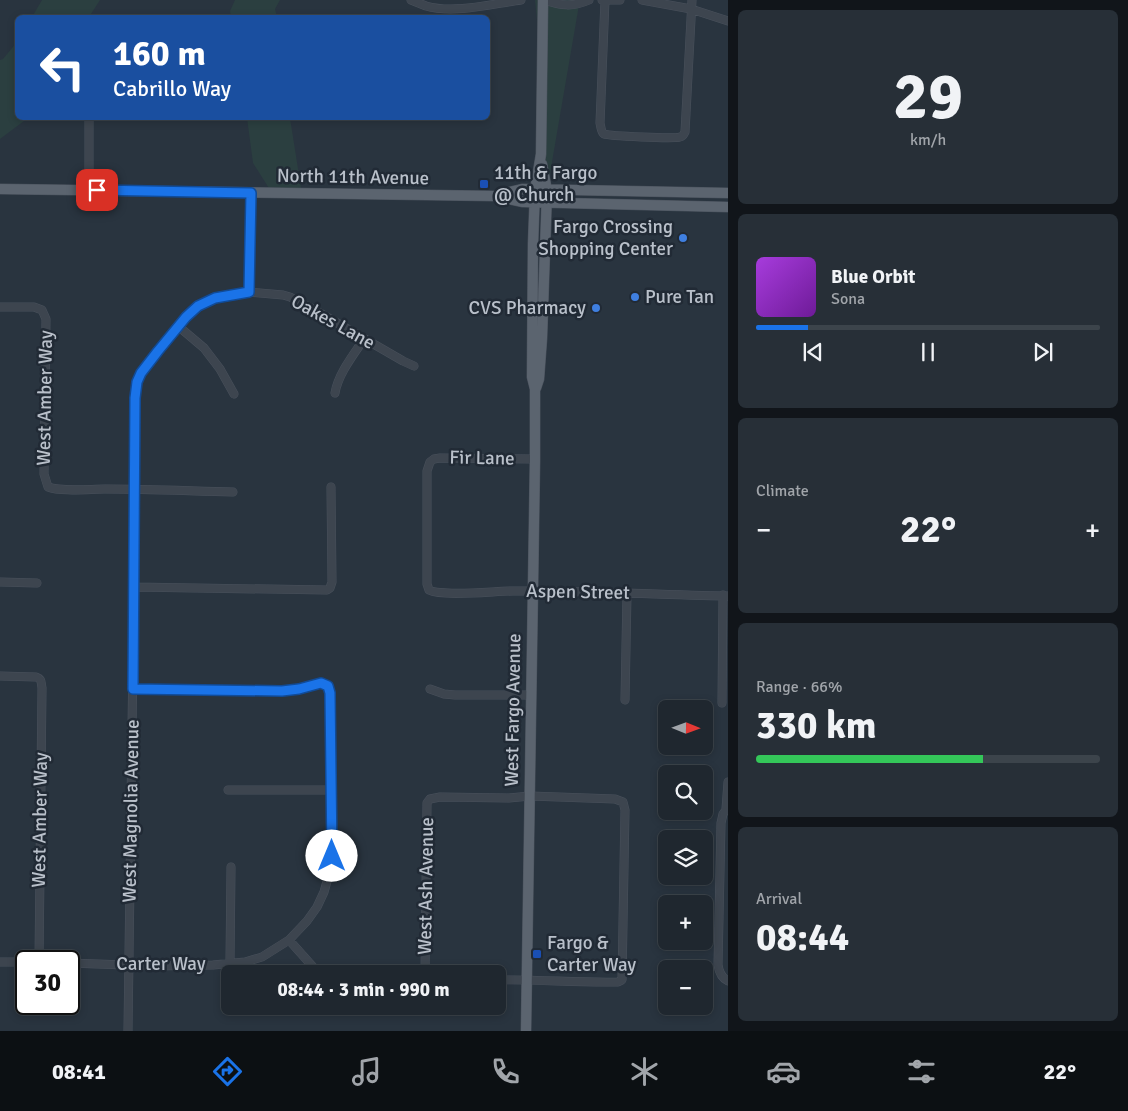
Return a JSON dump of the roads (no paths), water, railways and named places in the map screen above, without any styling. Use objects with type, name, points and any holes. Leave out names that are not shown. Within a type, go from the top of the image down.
[{"type":"main road","name":"West Fargo Avenue","points":[[526,1031],[535,459],[535,389],[532,377],[532,339],[535,190],[541,154],[544,0]]},
{"type":"main road","name":"West Fargo Avenue","points":[[535,389],[539,379],[542,338],[547,203],[541,154]]},
{"type":"main road","name":"North 11th Avenue","points":[[0,189],[495,196],[523,202],[728,207]]},
{"type":"main road","name":"North 11th Avenue","points":[[495,196],[522,190],[728,193]]},
{"type":"main road","name":"North 11th Avenue","points":[[677,206],[692,197],[728,197]]},
{"type":"street","points":[[411,0],[427,6],[445,9],[472,8],[480,3],[521,0]]},
{"type":"street","points":[[544,0],[557,4],[579,5],[589,0]]},
{"type":"street","points":[[620,0],[603,0],[600,123],[603,133],[655,137],[679,137],[684,135],[685,132],[692,0]]},
{"type":"street","points":[[642,0],[691,9],[728,21]]},
{"type":"street","points":[[89,120],[89,191]]},
{"type":"street","points":[[249,292],[251,193]]},
{"type":"street","name":"West Magnolia Avenue","points":[[128,1031],[135,398],[137,382],[141,373],[178,326],[198,306],[215,298],[249,292]]},
{"type":"street","name":"Oakes Lane","points":[[249,292],[290,297],[414,366]]},
{"type":"street","name":"West Amber Way","points":[[0,306],[34,306],[42,310],[46,319],[44,474],[48,486],[52,488],[135,490]]},
{"type":"street","points":[[178,326],[204,348],[220,369],[234,394]]},
{"type":"street","points":[[335,392],[341,376],[364,339]]},
{"type":"street","name":"Fir Lane","points":[[429,590],[427,584],[427,472],[430,462],[440,458],[535,459]]},
{"type":"street","points":[[134,587],[322,591],[330,588],[332,582],[331,487]]},
{"type":"street","points":[[135,490],[233,492]]},
{"type":"street","points":[[0,582],[37,583]]},
{"type":"street","name":"Aspen Street","points":[[429,590],[455,593],[533,591],[627,592],[725,596]]},
{"type":"street","points":[[625,700],[627,592]]},
{"type":"street","points":[[722,703],[725,596]]},
{"type":"street","name":"West Amber Way","points":[[0,676],[40,678],[42,688],[39,950]]},
{"type":"street","name":"Carter Way","points":[[80,964],[129,966],[213,965],[245,962],[262,957],[289,940],[307,921],[317,907],[328,881],[332,856],[332,790],[330,693],[328,686],[321,683],[282,691],[133,689]]},
{"type":"street","points":[[430,689],[444,694],[464,696],[531,695]]},
{"type":"street","points":[[728,782],[727,808],[722,814],[721,823],[718,965],[720,974],[728,981]]},
{"type":"street","points":[[228,790],[332,790]]},
{"type":"street","points":[[506,980],[585,983],[618,982],[622,980],[625,810],[623,802],[615,799],[530,796]]},
{"type":"street","name":"West Ash Avenue","points":[[425,965],[427,804],[430,799],[440,797],[509,798],[530,796]]},
{"type":"street","points":[[230,867],[230,963]]},
{"type":"street","points":[[289,940],[311,965]]},
{"type":"street","points":[[0,962],[15,962]]},
{"type":"place","name":"11th & Fargo @ Church","points":[[484,184]]},
{"type":"place","name":"Fargo Crossing Shopping Center","points":[[683,238]]},
{"type":"place","name":"Pure Tan","points":[[635,297]]},
{"type":"place","name":"CVS Pharmacy","points":[[596,308]]},
{"type":"place","name":"Fargo & Carter Way","points":[[537,954]]}]
